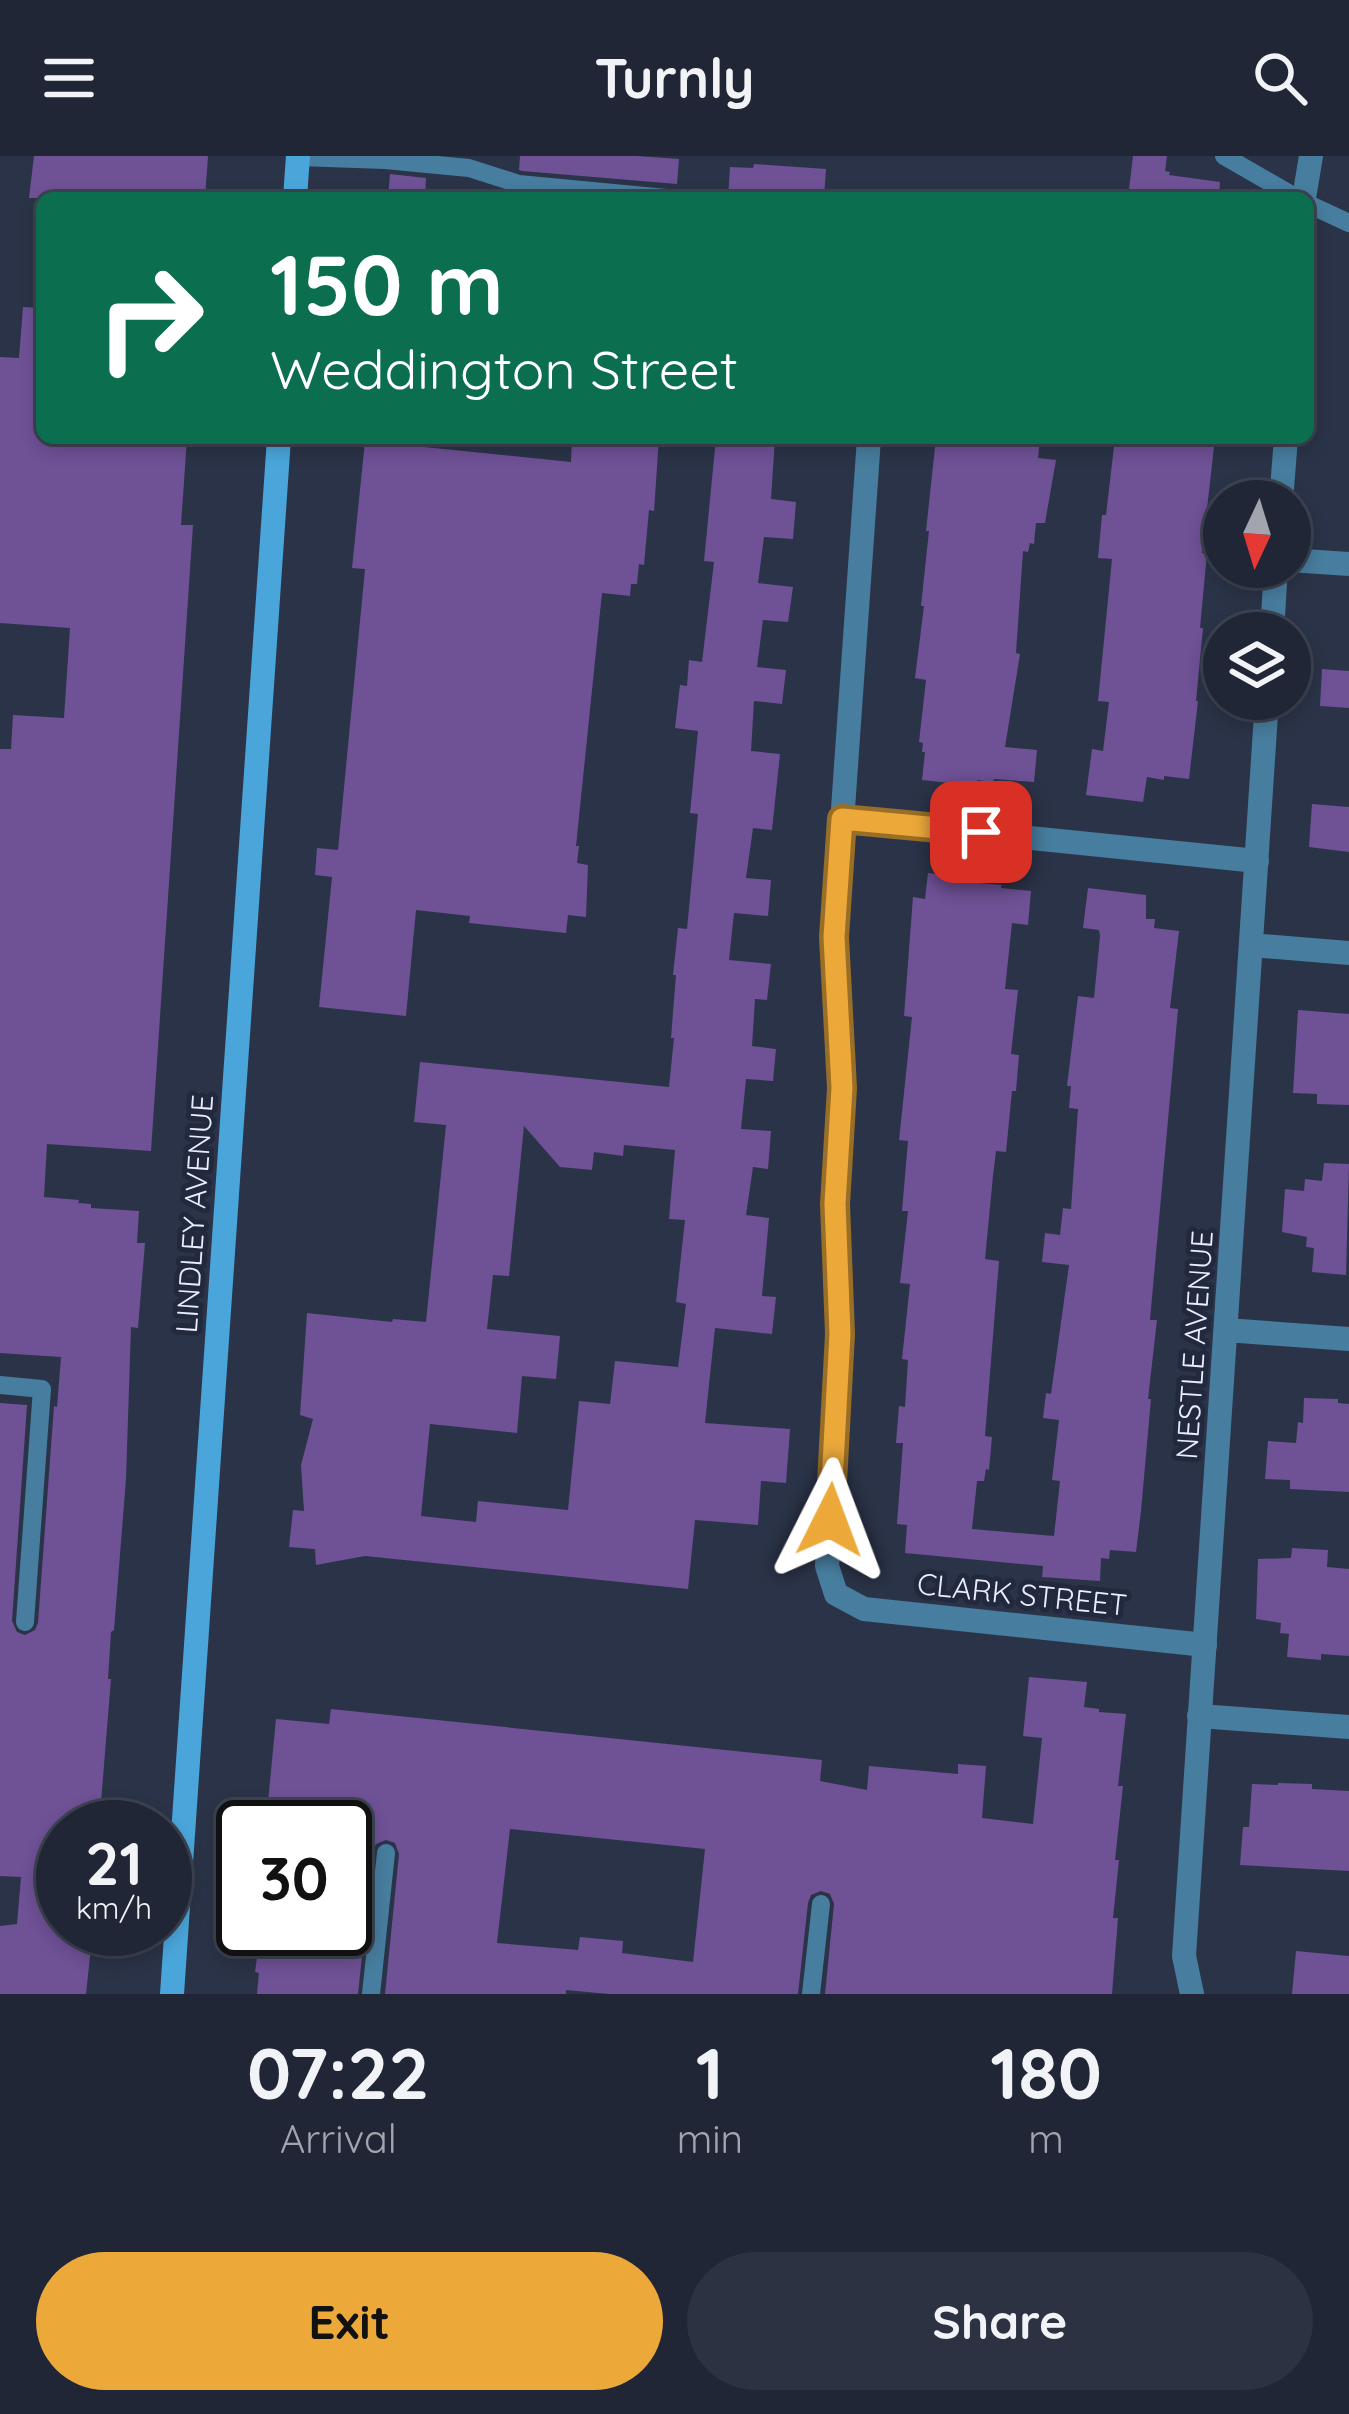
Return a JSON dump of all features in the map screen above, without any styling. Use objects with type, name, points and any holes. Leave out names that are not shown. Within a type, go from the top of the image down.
[{"type":"main road","points":[[296,192],[298,156]]},
{"type":"main road","name":"LINDLEY AVENUE","points":[[172,1994],[279,444]]},
{"type":"street","points":[[1304,192],[1311,156]]},
{"type":"street","points":[[868,444],[842,819],[1257,861]]},
{"type":"street","points":[[1283,480],[1286,444]]},
{"type":"street","points":[[1311,561],[1349,564]]},
{"type":"street","name":"NESTLE AVENUE","points":[[1192,1994],[1184,1956],[1267,720]]},
{"type":"street","name":"CLARK STREET","points":[[842,819],[834,937],[842,1088],[835,1204],[840,1334],[827,1566],[836,1594],[864,1609],[1205,1645]]},
{"type":"street","points":[[1251,945],[1349,953]]},
{"type":"street","points":[[1226,1330],[1349,1339]]},
{"type":"street","points":[[1199,1716],[1349,1727]]},
{"type":"lane","points":[[298,156],[469,168],[519,184],[604,192]]},
{"type":"lane","points":[[1224,156],[1289,192]]},
{"type":"lane","points":[[1314,206],[1349,224]]},
{"type":"lane","points":[[0,1385],[42,1389],[25,1622]]},
{"type":"lane","points":[[370,1994],[386,1853]]},
{"type":"lane","points":[[811,1994],[821,1904]]},
{"type":"building","points":[[34,156],[208,156],[205,192],[36,192],[36,198],[29,198]]},
{"type":"building","points":[[520,156],[679,159],[677,184],[522,171]]},
{"type":"building","points":[[1133,156],[1167,156],[1169,175],[1220,182],[1219,192],[1129,192]]},
{"type":"building","points":[[754,164],[826,169],[824,192],[728,192],[730,167],[753,168]]},
{"type":"building","points":[[390,174],[426,178],[425,192],[388,192]]},
{"type":"building","points":[[23,307],[36,308],[36,444],[187,444],[181,525],[193,525],[151,1151],[47,1144],[44,1197],[79,1200],[91,1208],[139,1211],[137,1243],[145,1243],[138,1328],[131,1327],[126,1479],[101,1800],[36,1800],[36,1956],[90,1956],[86,1994],[0,1994],[0,1926],[17,1924],[21,1877],[0,1876],[0,1403],[27,1405],[12,1621],[17,1632],[25,1635],[38,1623],[61,1357],[0,1353],[0,749],[11,749],[13,715],[64,718],[70,628],[0,623],[0,357],[19,358]]},
{"type":"building","points":[[365,444],[571,462],[572,444],[659,444],[654,511],[649,510],[644,565],[639,564],[637,584],[631,584],[630,596],[602,593],[576,846],[577,863],[588,865],[586,917],[568,915],[566,933],[469,923],[470,916],[416,910],[406,1016],[319,1007],[332,877],[315,875],[317,848],[338,850],[365,569],[352,568]]},
{"type":"building","points":[[715,444],[775,444],[771,499],[796,502],[793,539],[764,537],[758,583],[793,587],[788,622],[763,620],[757,667],[786,670],[782,704],[754,701],[751,751],[780,754],[772,830],[753,828],[746,878],[771,880],[768,916],[734,913],[729,960],[771,964],[767,1000],[755,999],[752,1046],[776,1049],[773,1081],[746,1079],[741,1129],[771,1131],[768,1169],[753,1167],[746,1215],[769,1218],[762,1296],[776,1297],[772,1334],[715,1328],[705,1423],[790,1429],[786,1483],[761,1481],[758,1525],[695,1520],[688,1589],[365,1556],[316,1565],[315,1549],[289,1547],[293,1510],[304,1511],[301,1465],[313,1419],[300,1415],[307,1313],[426,1322],[446,1125],[414,1122],[420,1062],[669,1087],[673,975],[678,928],[687,929],[698,814],[690,813],[698,731],[675,728],[680,685],[687,686],[689,660],[702,662],[714,562],[704,561]],"holes":[[[524,1126],[560,1167],[592,1170],[594,1152],[623,1156],[624,1145],[675,1150],[669,1219],[685,1220],[676,1302],[686,1304],[678,1367],[615,1361],[610,1404],[579,1401],[568,1510],[478,1501],[476,1522],[421,1516],[430,1424],[517,1433],[522,1376],[556,1379],[560,1336],[487,1329],[493,1275],[509,1276]]]},
{"type":"building","points":[[935,444],[1039,444],[1038,458],[1056,460],[1045,523],[1036,523],[1034,544],[1023,551],[1016,653],[1020,654],[1005,747],[1037,750],[1034,782],[977,780],[977,786],[922,780],[925,752],[919,742],[926,680],[915,678],[924,606]]},
{"type":"building","points":[[1114,444],[1214,444],[1210,480],[1203,480],[1203,628],[1189,779],[1147,777],[1143,802],[1086,795],[1092,749],[1103,751],[1109,702],[1098,701],[1112,559],[1098,558],[1102,515],[1106,515]]},
{"type":"building","points":[[1322,669],[1349,671],[1349,708],[1320,706]]},
{"type":"building","points":[[1312,804],[1349,807],[1349,852],[1309,847]]},
{"type":"building","points":[[928,873],[1031,891],[1028,925],[1012,923],[1005,989],[1018,990],[1011,1054],[1019,1055],[1006,1152],[996,1151],[993,1176],[985,1259],[999,1261],[985,1436],[992,1437],[989,1470],[984,1481],[977,1481],[972,1529],[1054,1536],[1060,1481],[1052,1480],[1059,1420],[1043,1418],[1046,1393],[1051,1394],[1069,1265],[1042,1262],[1045,1233],[1060,1235],[1063,1208],[1071,1209],[1078,1109],[1069,1108],[1071,1086],[1067,1086],[1078,996],[1094,998],[1100,936],[1099,930],[1083,928],[1088,888],[1146,895],[1146,919],[1155,919],[1154,928],[1179,931],[1170,1008],[1178,1009],[1150,1320],[1157,1320],[1141,1511],[1136,1552],[1110,1550],[1109,1559],[1101,1558],[1100,1581],[1042,1577],[1043,1566],[905,1553],[907,1525],[897,1524],[903,1443],[896,1443],[899,1406],[905,1407],[908,1360],[902,1359],[910,1284],[900,1283],[908,1211],[902,1211],[908,1141],[899,1140],[912,1017],[904,1016],[913,897],[925,899]]},
{"type":"building","points":[[1298,1010],[1349,1014],[1349,1105],[1317,1104],[1317,1094],[1293,1093]]},
{"type":"building","points":[[1324,1163],[1349,1164],[1346,1275],[1312,1272],[1314,1248],[1306,1247],[1307,1237],[1282,1232],[1285,1189],[1304,1191],[1305,1179],[1322,1181]]},
{"type":"building","points":[[1304,1398],[1349,1404],[1349,1492],[1290,1489],[1290,1480],[1265,1479],[1268,1441],[1296,1443]]},
{"type":"building","points":[[1292,1548],[1328,1550],[1327,1567],[1349,1569],[1349,1656],[1287,1657],[1289,1634],[1280,1633],[1281,1623],[1256,1619],[1258,1559],[1291,1558]]},
{"type":"building","points":[[1029,1677],[1087,1682],[1084,1707],[1126,1714],[1118,1786],[1123,1786],[1115,1860],[1119,1860],[1113,1918],[1118,1918],[1112,1994],[825,1994],[834,1904],[830,1894],[821,1891],[811,1895],[808,1903],[798,1994],[566,1990],[566,1994],[385,1994],[399,1854],[395,1843],[386,1840],[376,1844],[372,1861],[372,1800],[268,1800],[276,1719],[329,1724],[331,1709],[822,1760],[820,1781],[867,1790],[869,1766],[958,1774],[958,1764],[986,1766],[982,1818],[1033,1824],[1042,1738],[1023,1736]],"holes":[[[510,1829],[705,1849],[693,1962],[622,1953],[623,1941],[580,1937],[578,1950],[497,1943]]]},
{"type":"building","points":[[1252,1784],[1349,1791],[1349,1871],[1240,1865]]},
{"type":"building","points":[[1296,1951],[1349,1956],[1349,1994],[1292,1994]]},
{"type":"building","points":[[257,1956],[362,1956],[358,1994],[257,1994],[259,1973],[255,1972]]},
{"type":"route","points":[[830,1520],[840,1334],[835,1204],[842,1088],[834,937],[842,819],[981,832]]}]
